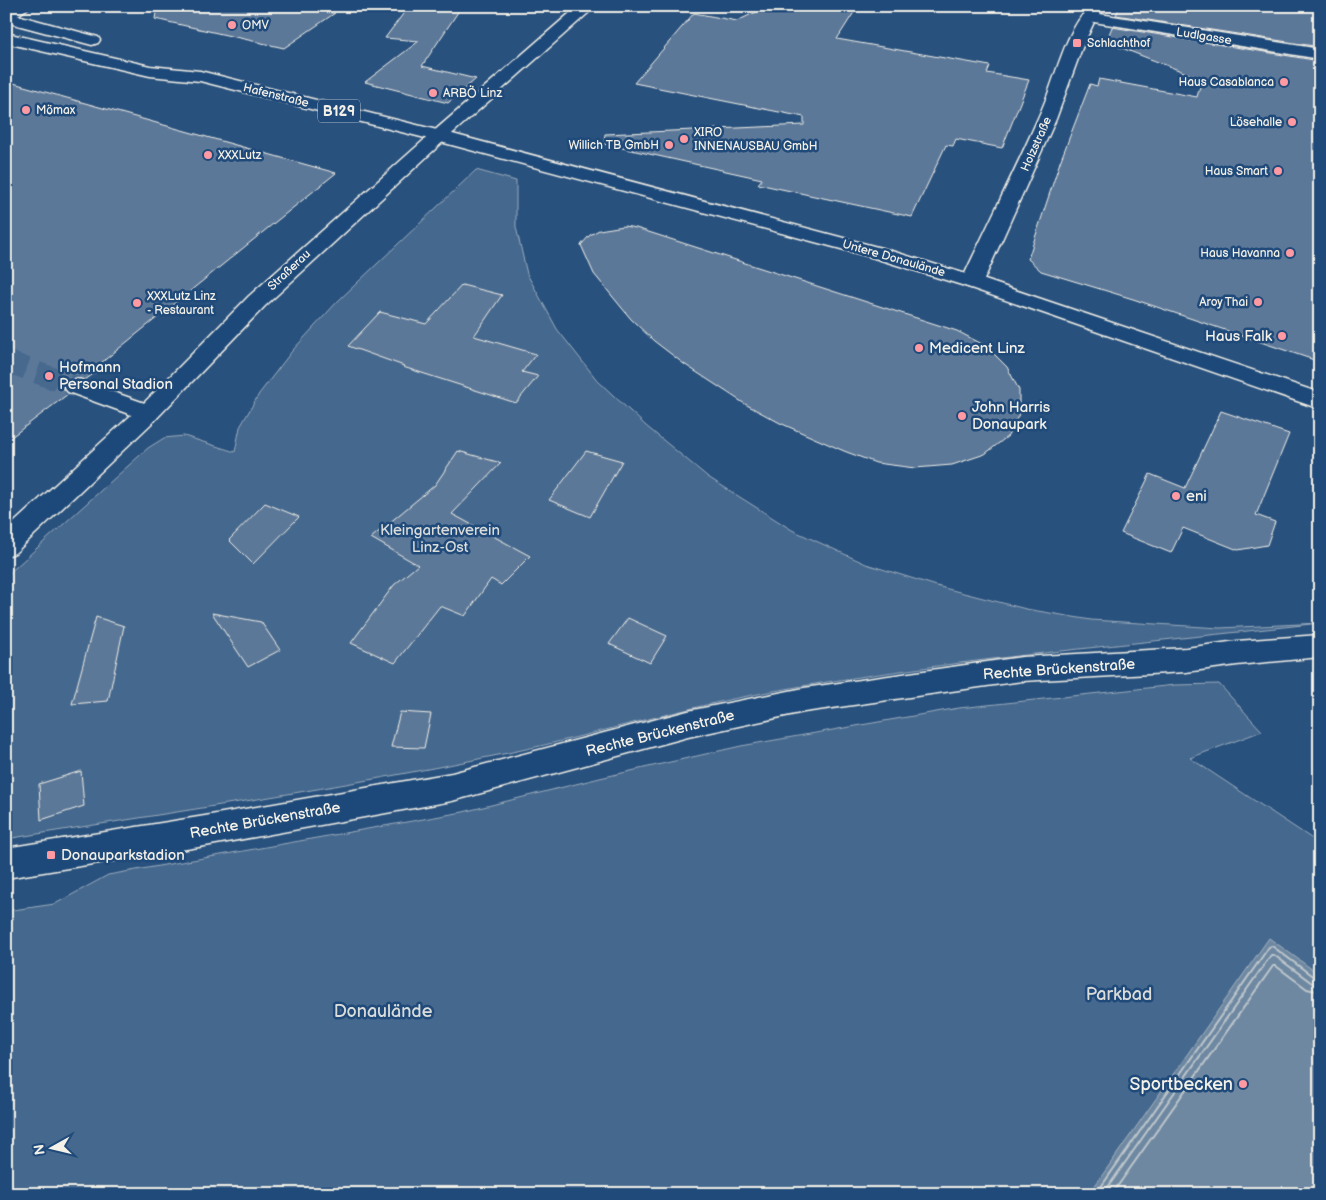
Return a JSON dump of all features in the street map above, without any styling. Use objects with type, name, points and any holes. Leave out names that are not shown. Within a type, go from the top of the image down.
[{"type":"main road","points":[[439,136],[588,6]]},
{"type":"main road","name":"Ludlgasse","points":[[1094,12],[1320,54]]},
{"type":"main road","name":"Holzstraße","points":[[972,282],[1028,162],[1094,12]]},
{"type":"main road","points":[[12,16],[108,44]]},
{"type":"main road","name":"Hafenstraße","points":[[7,38],[150,72],[200,76],[460,141]]},
{"type":"main road","name":"Hafenstraße","points":[[127,49],[166,60],[200,76]]},
{"type":"main road","name":"Straßerau","points":[[9,544],[148,413],[272,287],[379,188],[439,136]]},
{"type":"main road","name":"Untere Donaulände","points":[[460,141],[878,253],[972,282],[1320,401]]},
{"type":"main road","points":[[76,387],[148,413]]},
{"type":"main road","name":"Rechte Brückenstraße","points":[[6,863],[215,829],[452,786],[679,727],[804,700],[1022,669],[1186,660],[1236,653],[1320,646]]},
{"type":"green space","name":"Kleingartenverein Linz-Ost","points":[[476,170],[516,181],[516,227],[527,274],[557,329],[597,380],[646,426],[708,477],[792,530],[866,564],[940,587],[1026,609],[1091,620],[1220,628],[1320,623],[975,661],[837,680],[735,698],[541,746],[446,766],[258,799],[6,839],[6,576],[148,448],[164,438],[184,436],[235,452],[240,427],[259,394],[292,351],[337,302]]},
{"type":"green space","points":[[1219,684],[1262,731],[1190,758],[1320,844],[1320,1194],[6,1194],[6,911],[55,904],[108,875],[463,812],[741,746],[959,708],[1175,685]]},
{"type":"water","name":"Sportbecken","points":[[1269,938],[1320,975],[1320,1194],[1089,1194]]},
{"type":"building","points":[[157,6],[260,6],[335,13],[284,48],[155,19]]},
{"type":"building","points":[[409,6],[462,6],[422,66],[476,79],[448,103],[365,82],[419,41],[385,38]]},
{"type":"building","points":[[769,6],[858,6],[837,39],[990,66],[987,73],[1029,80],[1002,148],[956,139],[953,146],[946,145],[912,217],[758,184],[762,179],[604,144],[605,134],[804,125],[804,117],[634,83],[694,13],[737,21]]},
{"type":"building","points":[[1120,6],[1320,6],[1320,47],[1116,15]]},
{"type":"building","points":[[1112,27],[1320,61],[1320,362],[1133,299],[1041,271],[1028,259],[1060,162],[1090,84],[1097,86],[1099,79],[1197,97],[1202,79],[1106,42]]},
{"type":"building","points":[[6,81],[336,173],[101,363],[106,365],[85,380],[75,377],[67,381],[62,387],[68,394],[6,441]]},
{"type":"building","name":"Medicent Linz","points":[[624,226],[636,228],[957,331],[986,346],[1007,367],[1019,390],[1019,414],[1008,436],[985,454],[952,465],[915,468],[876,463],[844,451],[780,423],[745,404],[684,364],[654,341],[631,319],[594,274],[581,245],[590,235],[599,230]]},
{"type":"building","points":[[462,285],[502,295],[474,336],[536,354],[522,372],[538,376],[516,403],[403,367],[348,346],[380,312],[426,324]]},
{"type":"building","points":[[1221,411],[1289,434],[1256,515],[1275,522],[1267,545],[1238,550],[1183,528],[1171,553],[1121,533],[1150,474],[1185,488]]},
{"type":"building","points":[[458,451],[501,463],[452,514],[530,556],[501,585],[491,579],[465,616],[440,606],[395,663],[351,643],[394,585],[418,565],[371,538],[435,485]]},
{"type":"building","points":[[586,451],[622,461],[590,517],[549,500]]},
{"type":"building","points":[[265,503],[299,517],[253,564],[229,540]]},
{"type":"building","points":[[212,613],[261,622],[280,650],[248,667]]},
{"type":"building","points":[[96,617],[124,626],[108,701],[72,704]]},
{"type":"building","points":[[628,618],[667,636],[650,663],[609,644]]},
{"type":"building","points":[[400,712],[431,714],[424,748],[391,747]]},
{"type":"building","points":[[81,771],[84,806],[41,820],[39,784]]},
{"type":"tunnel","points":[[6,361],[76,387]]},
{"type":"place","name":"OMV","points":[[232,25]]},
{"type":"place","name":"Schlachthof","points":[[1077,43]]},
{"type":"place","name":"Haus Casablanca","points":[[1284,82]]},
{"type":"place","name":"ARBÖ Linz","points":[[433,93]]},
{"type":"place","name":"Mömax","points":[[26,110]]},
{"type":"place","name":"Lösehalle","points":[[1292,122]]},
{"type":"place","name":"XIRO INNENAUSBAU GmbH","points":[[684,139]]},
{"type":"place","name":"Willich TB GmbH","points":[[669,145]]},
{"type":"place","name":"XXXLutz","points":[[208,155]]},
{"type":"place","name":"Haus Smart","points":[[1278,171]]},
{"type":"place","name":"Haus Havanna","points":[[1290,253]]},
{"type":"place","name":"Aroy Thai","points":[[1258,302]]},
{"type":"place","name":"XXXLutz Linz - Restaurant","points":[[137,303]]},
{"type":"place","name":"Haus Falk","points":[[1282,336]]},
{"type":"place","name":"Medicent Linz","points":[[919,348]]},
{"type":"place","name":"Hofmann Personal Stadion","points":[[49,376]]},
{"type":"place","name":"John Harris Donaupark","points":[[962,416]]},
{"type":"place","name":"eni","points":[[1176,496]]},
{"type":"place","name":"Donauparkstadion","points":[[51,855]]},
{"type":"place","name":"Sportbecken","points":[[1243,1084]]},
{"type":"park label","name":"Parkbad","points":[[1119,994]]},
{"type":"park label","name":"Donaulände","points":[[383,1011]]}]
